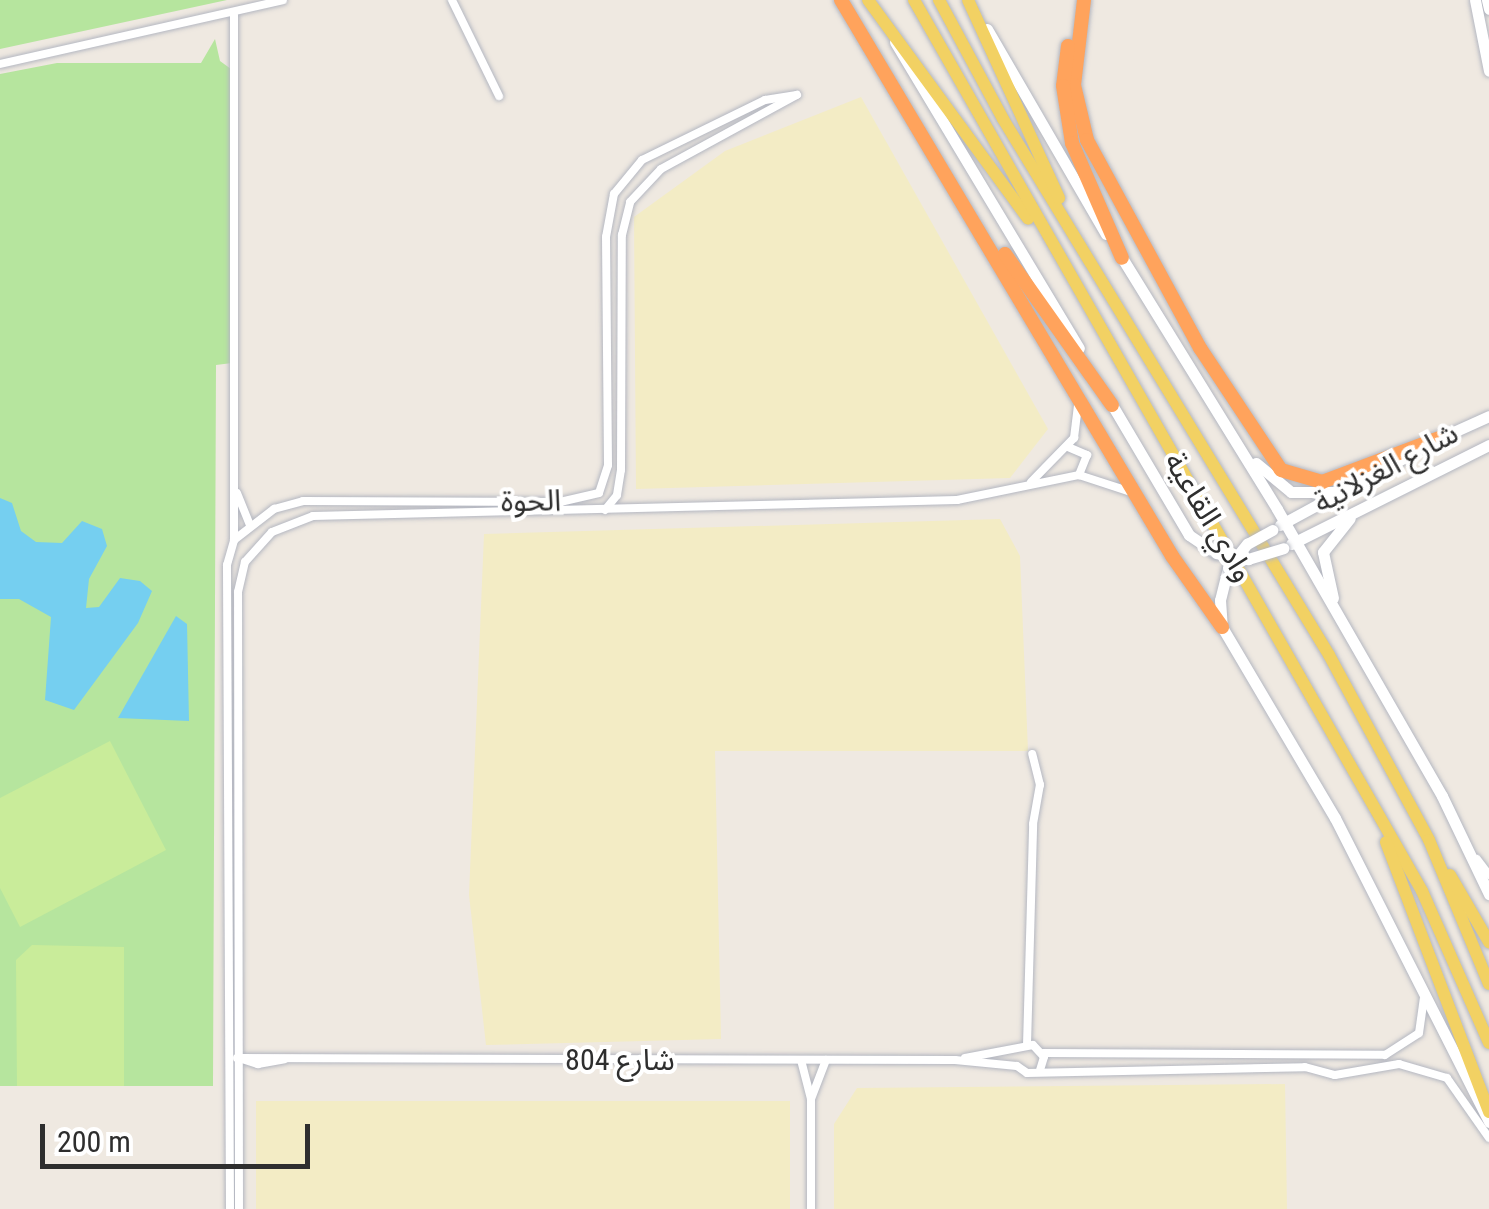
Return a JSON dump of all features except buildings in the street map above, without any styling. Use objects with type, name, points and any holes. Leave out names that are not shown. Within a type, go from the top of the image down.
[{"type":"highway","points":[[841,0],[1138,496],[1222,628]]},
{"type":"highway","points":[[1082,0],[1066,57],[1066,115],[1122,258]]},
{"type":"highway","points":[[1082,0],[1074,85],[1087,140],[1200,348],[1281,470],[1322,482],[1442,436]]},
{"type":"highway","points":[[983,232],[1112,404]]},
{"type":"main road","points":[[868,0],[1058,262]]},
{"type":"main road","name":"وادي القاعية","points":[[914,0],[1058,262],[1276,626],[1422,891],[1489,1043]]},
{"type":"main road","name":"وادي القاعية","points":[[939,0],[1080,246],[1329,655],[1428,840],[1489,984]]},
{"type":"main road","points":[[970,0],[1080,246]]},
{"type":"main road","points":[[1361,784],[1489,1112]]},
{"type":"main road","points":[[1428,840],[1489,942]]},
{"type":"street","points":[[0,64],[234,15],[283,0]]},
{"type":"street","points":[[452,0],[500,96]]},
{"type":"street","name":"وادي القاعية","points":[[970,0],[1122,258],[1240,446],[1284,523],[1289,545],[1342,626],[1466,845],[1489,894]]},
{"type":"street","points":[[1475,0],[1489,71]]},
{"type":"street","points":[[1487,0],[1489,9]]},
{"type":"street","points":[[234,15],[238,493],[234,540]]},
{"type":"street","name":"وادي القاعية","points":[[889,29],[1182,523],[1231,563]]},
{"type":"street","points":[[797,95],[771,114],[765,100],[797,95]]},
{"type":"street","name":"الحوة","points":[[239,1209],[226,565],[234,540],[250,525],[303,501],[592,497],[604,486],[608,464],[606,237],[614,194],[642,160],[765,100]]},
{"type":"street","name":"الحوة","points":[[605,510],[617,495],[621,470],[622,235],[630,202],[661,169],[771,114]]},
{"type":"street","points":[[1028,485],[1067,448],[1079,419],[1077,395]]},
{"type":"street","name":"شارع الغزلانية","points":[[1231,563],[1284,523],[1442,436],[1489,416]]},
{"type":"street","name":"شارع الغزلانية","points":[[1231,563],[1289,545],[1372,500],[1489,445]]},
{"type":"street","points":[[1067,448],[1078,446],[1088,456],[1080,475]]},
{"type":"street","points":[[1240,446],[1280,487],[1303,494],[1340,492]]},
{"type":"street","name":"الحوة","points":[[230,1209],[235,1058],[238,592],[250,553],[272,532],[313,516],[957,500],[1080,475],[1114,482],[1138,496]]},
{"type":"street","points":[[238,493],[250,525]]},
{"type":"street","points":[[592,497],[605,510]]},
{"type":"street","points":[[1342,626],[1323,552],[1342,524],[1372,500]]},
{"type":"street","points":[[1222,628],[1220,600],[1231,563]]},
{"type":"street","name":"وادي القاعية","points":[[1222,628],[1408,954],[1489,1122]]},
{"type":"street","points":[[1017,1066],[1030,1027],[1030,936],[1040,785],[1032,754]]},
{"type":"street","name":"وادي القاعية","points":[[1466,845],[1489,875]]},
{"type":"street","points":[[1024,1047],[1397,1052],[1419,1033],[1426,1013],[1408,954]]},
{"type":"street","points":[[1030,1027],[1040,1050],[1040,1070],[1305,1067],[1335,1075],[1352,1067],[1412,1065],[1453,1083],[1489,1138]]},
{"type":"street","name":"شارع 804","points":[[955,1060],[1024,1047]]},
{"type":"street","name":"شارع 804","points":[[235,1058],[955,1060],[1017,1066],[1028,1074],[1040,1070]]},
{"type":"street","points":[[801,1060],[812,1098],[811,1209]]},
{"type":"street","points":[[812,1098],[826,1060]]},
{"type":"green space","points":[[0,0],[227,0],[0,49]]},
{"type":"green space","points":[[215,39],[220,61],[231,69],[232,363],[216,365],[213,1086],[0,1086],[0,74],[57,63],[201,63]]},
{"type":"green space","points":[[110,741],[166,850],[20,927],[0,888],[0,798]]},
{"type":"green space","points":[[32,945],[124,947],[124,1086],[17,1086],[16,960]]},
{"type":"sand","points":[[861,97],[1048,429],[1010,478],[636,489],[634,217],[725,151]]},
{"type":"sand","points":[[1000,519],[1020,556],[1028,751],[715,751],[721,1039],[486,1045],[469,895],[484,534]]},
{"type":"sand","points":[[1285,1084],[1287,1209],[834,1209],[834,1124],[857,1088]]},
{"type":"sand","points":[[256,1101],[790,1101],[790,1209],[256,1209]]},
{"type":"water","points":[[0,498],[12,503],[21,531],[36,542],[62,543],[82,521],[102,529],[107,546],[89,579],[86,608],[99,607],[120,578],[140,581],[152,591],[138,623],[74,710],[45,700],[51,617],[19,599],[0,599]]},
{"type":"water","points":[[176,616],[187,624],[189,721],[118,718]]}]
